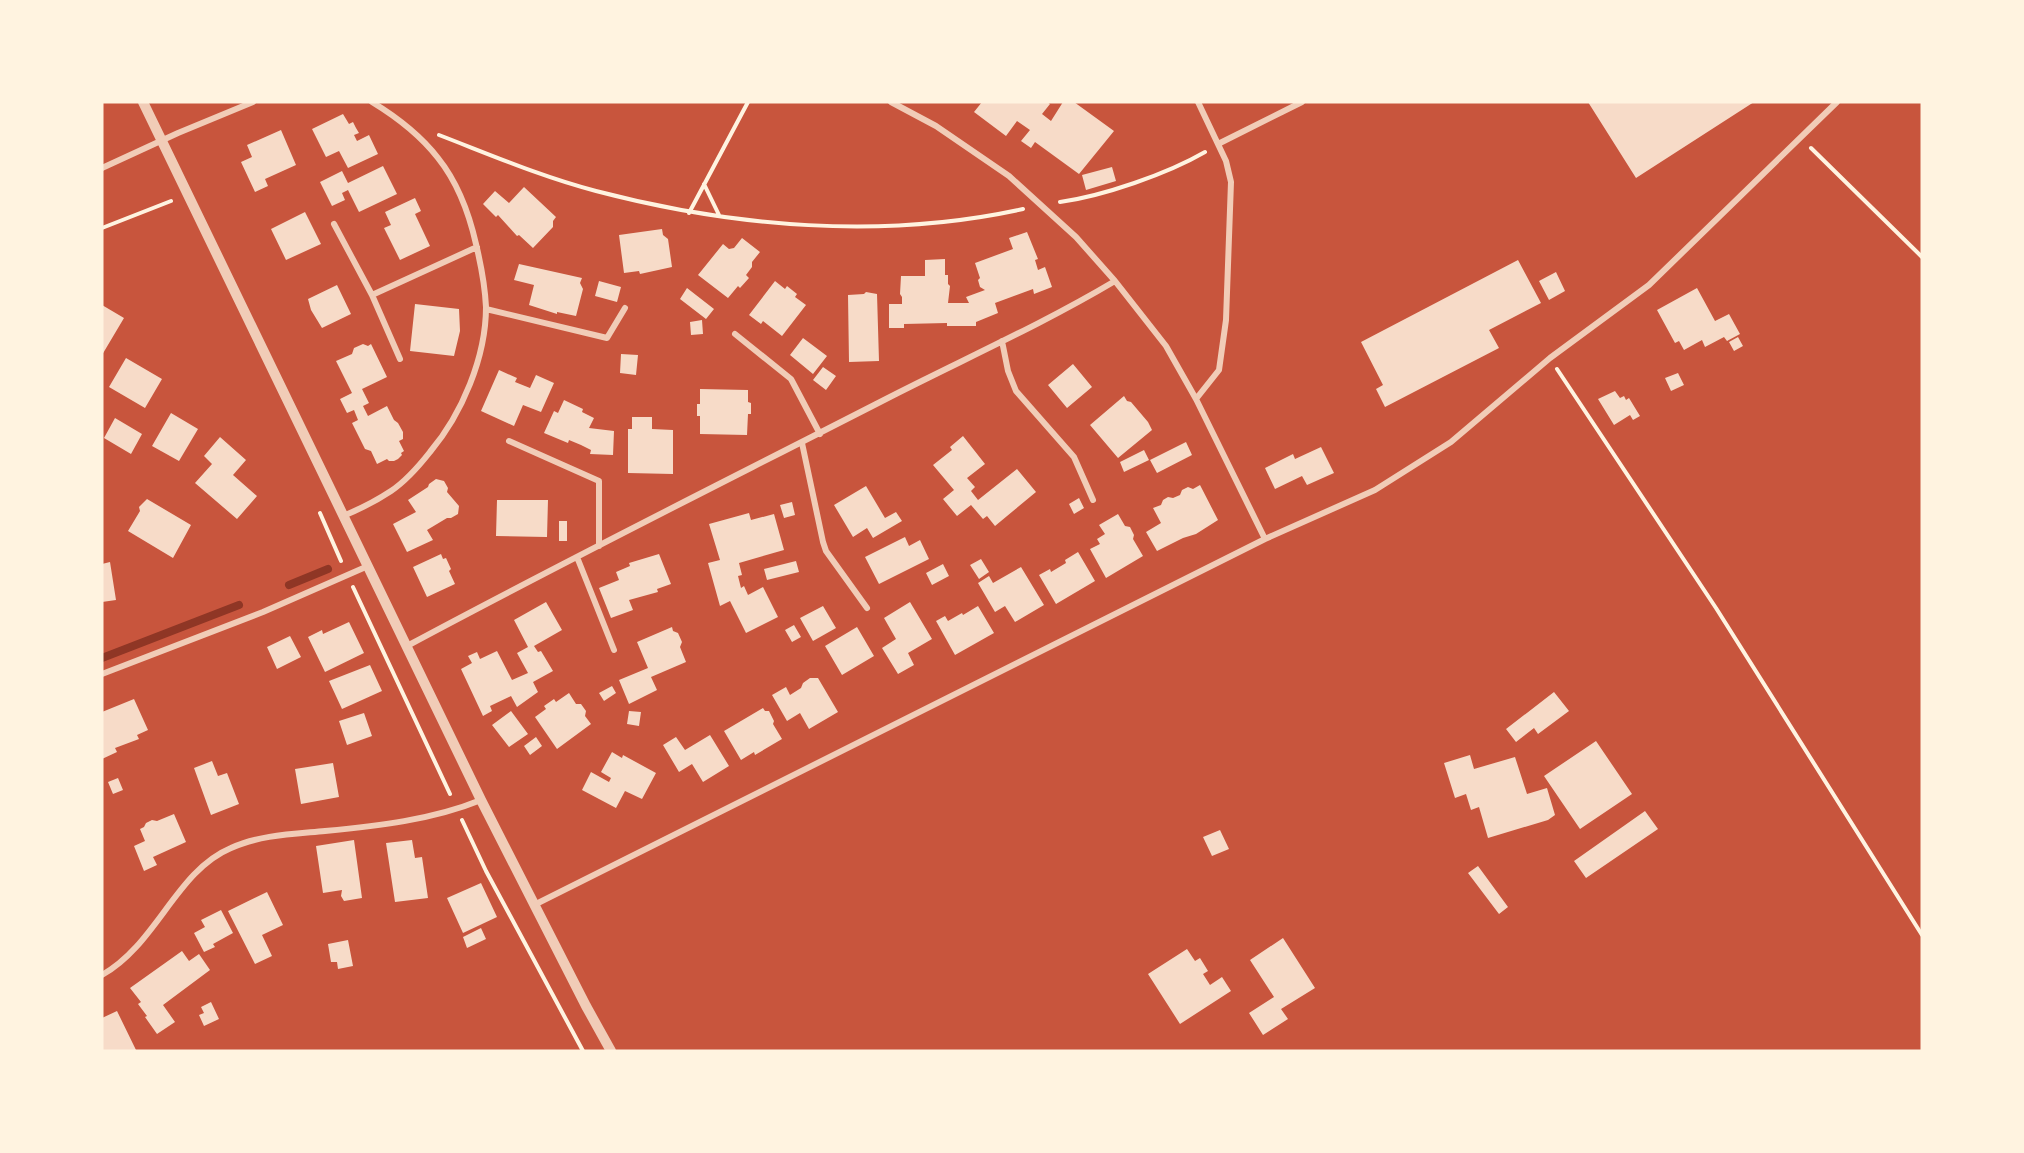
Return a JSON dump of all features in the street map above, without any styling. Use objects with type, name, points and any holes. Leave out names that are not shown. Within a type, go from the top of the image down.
[{"type":"street","points":[[143,102],[481,800],[611,1051]]},
{"type":"street","points":[[102,168],[253,102]]},
{"type":"street","points":[[343,516],[393,490],[419,466],[442,437],[459,411],[473,376],[486,309],[484,278],[470,216],[456,186],[437,157],[387,111],[372,102]]},
{"type":"street","points":[[891,102],[936,126],[1009,176],[1076,237],[1115,281],[1166,346],[1196,399],[1265,539]]},
{"type":"street","points":[[1196,399],[1219,370],[1226,320],[1232,182],[1218,144],[1198,102]]},
{"type":"street","points":[[1218,144],[1302,102]]},
{"type":"street","points":[[534,905],[1265,539],[1375,490],[1451,442],[1550,358],[1649,285],[1837,102]]},
{"type":"street","points":[[334,224],[372,295],[400,359]]},
{"type":"street","points":[[372,295],[477,247]]},
{"type":"street","points":[[407,646],[802,442],[1072,306],[1115,281]]},
{"type":"street","points":[[486,309],[608,338],[625,308]]},
{"type":"street","points":[[735,334],[791,379],[819,434]]},
{"type":"street","points":[[1002,341],[1008,371],[1016,391],[1074,457],[1093,500]]},
{"type":"street","points":[[509,441],[599,481],[599,546]]},
{"type":"street","points":[[802,442],[822,542],[867,608]]},
{"type":"street","points":[[578,557],[614,650]]},
{"type":"street","points":[[102,674],[263,612],[368,566]]},
{"type":"street","points":[[102,975],[140,945],[192,877],[208,861],[231,848],[258,840],[293,834],[370,826],[458,809],[481,800]]},
{"type":"path","points":[[689,213],[748,102]]},
{"type":"path","points":[[414,135],[438,135],[550,177],[595,191],[689,213],[790,224],[857,226],[931,224],[990,217],[1042,205],[1083,199],[1179,165],[1218,144]]},
{"type":"path","points":[[1800,137],[1922,256]]},
{"type":"path","points":[[704,184],[720,216]]},
{"type":"path","points":[[1550,358],[1716,608],[1922,935]]},
{"type":"building","points":[[982,102],[1047,102],[1050,104],[1042,114],[1051,121],[1063,102],[1074,102],[1114,131],[1079,174],[1035,142],[1031,148],[1021,141],[1030,130],[1017,121],[1006,136],[974,112]]},
{"type":"building","points":[[1588,102],[1754,102],[1636,178]]},
{"type":"building","points":[[343,114],[349,124],[353,122],[359,133],[354,135],[357,141],[369,135],[378,154],[348,168],[339,151],[326,157],[312,129]]},
{"type":"building","points":[[281,130],[296,165],[265,179],[268,186],[255,192],[241,162],[252,157],[247,145]]},
{"type":"building","points":[[383,166],[397,194],[359,212],[348,190],[342,193],[345,200],[332,206],[320,182],[342,171],[348,183]]},
{"type":"building","points":[[1112,167],[1116,181],[1086,190],[1082,175]]},
{"type":"building","points":[[524,187],[556,217],[553,227],[533,248],[483,204],[495,191],[509,203]]},
{"type":"building","points":[[415,198],[421,211],[415,214],[430,246],[400,260],[384,228],[391,225],[385,212]]},
{"type":"building","points":[[305,212],[321,244],[286,260],[271,229]]},
{"type":"building","points":[[662,229],[663,235],[668,239],[672,267],[640,274],[639,271],[624,273],[619,235]]},
{"type":"building","points":[[1027,232],[1038,259],[1035,260],[1038,270],[1045,267],[1052,287],[1034,294],[1033,289],[995,303],[998,313],[976,322],[976,326],[947,326],[947,323],[904,324],[904,328],[889,328],[889,304],[902,304],[901,276],[925,276],[925,260],[945,259],[945,275],[948,275],[950,286],[948,303],[969,303],[966,297],[985,290],[980,287],[978,280],[980,278],[975,263],[1013,249],[1009,238]]},
{"type":"building","points":[[742,238],[760,252],[746,275],[749,278],[728,298],[698,275],[723,244],[729,249],[734,248]]},
{"type":"building","points":[[1518,260],[1541,303],[1489,330],[1499,348],[1385,407],[1376,389],[1383,385],[1361,342]]},
{"type":"building","points":[[519,264],[582,278],[580,283],[583,289],[576,316],[557,312],[557,314],[529,305],[534,285],[514,280]]},
{"type":"building","points":[[1556,272],[1565,291],[1549,300],[1539,281]]},
{"type":"building","points":[[599,281],[621,287],[617,302],[595,296]]},
{"type":"building","points":[[775,281],[785,289],[787,286],[797,294],[795,297],[806,305],[782,336],[763,321],[761,324],[749,315]]},
{"type":"building","points":[[337,285],[351,314],[322,328],[311,310],[308,299]]},
{"type":"building","points":[[687,288],[714,309],[706,319],[680,299]]},
{"type":"building","points":[[1697,288],[1715,321],[1729,314],[1740,334],[1727,341],[1724,337],[1705,347],[1702,340],[1684,350],[1679,341],[1675,343],[1657,310]]},
{"type":"building","points":[[866,292],[877,294],[879,361],[849,362],[848,295]]},
{"type":"building","points":[[415,304],[459,309],[460,331],[454,356],[410,351]]},
{"type":"building","points":[[102,305],[124,318],[102,355]]},
{"type":"building","points":[[702,320],[703,334],[691,335],[690,322]]},
{"type":"building","points":[[1738,337],[1743,346],[1734,351],[1729,342]]},
{"type":"building","points":[[803,338],[827,356],[813,374],[790,355]]},
{"type":"building","points":[[363,344],[368,346],[371,344],[387,377],[362,389],[369,403],[363,406],[368,416],[387,406],[403,432],[403,439],[399,441],[404,451],[394,461],[387,459],[377,464],[371,451],[365,449],[352,423],[358,420],[354,410],[347,413],[340,399],[352,393],[336,361],[352,354],[354,348]]},
{"type":"building","points":[[621,354],[638,355],[636,375],[620,373]]},
{"type":"building","points":[[126,358],[162,379],[145,408],[109,387]]},
{"type":"building","points":[[1073,364],[1092,387],[1067,408],[1048,385]]},
{"type":"building","points":[[823,367],[836,376],[826,390],[813,380]]},
{"type":"building","points":[[499,370],[517,378],[515,382],[530,388],[536,375],[554,383],[541,412],[523,405],[514,426],[481,411]]},
{"type":"building","points":[[1678,373],[1684,385],[1671,391],[1665,378]]},
{"type":"building","points":[[700,389],[748,390],[751,414],[748,414],[747,435],[700,434],[697,404],[700,404]]},
{"type":"building","points":[[1615,391],[1620,398],[1624,396],[1626,400],[1629,398],[1640,416],[1633,420],[1630,415],[1614,425],[1598,399]]},
{"type":"building","points":[[1124,396],[1148,422],[1152,430],[1118,458],[1090,425]]},
{"type":"building","points":[[564,400],[583,409],[582,412],[594,418],[589,428],[614,431],[613,455],[590,454],[591,450],[581,445],[569,440],[568,443],[544,433],[554,411],[558,413]]},
{"type":"building","points":[[171,413],[198,429],[179,461],[152,446]]},
{"type":"building","points":[[632,417],[652,417],[652,429],[673,430],[673,474],[628,473],[628,429],[632,429]]},
{"type":"building","points":[[115,418],[142,434],[131,454],[104,438]]},
{"type":"building","points":[[963,436],[985,464],[967,478],[975,487],[971,491],[978,500],[1017,469],[1036,492],[995,526],[987,516],[983,519],[971,505],[957,516],[943,499],[954,490],[933,465],[952,450],[950,447]]},
{"type":"building","points":[[220,437],[246,460],[233,475],[257,496],[237,519],[195,483],[212,464],[204,456]]},
{"type":"building","points":[[1186,442],[1192,455],[1157,473],[1150,460]]},
{"type":"building","points":[[1321,447],[1334,473],[1307,485],[1302,476],[1275,489],[1265,468],[1293,454],[1295,459]]},
{"type":"building","points":[[1144,450],[1149,460],[1124,472],[1120,462]]},
{"type":"building","points":[[436,479],[444,481],[448,488],[447,492],[459,506],[458,514],[427,530],[433,540],[407,552],[393,524],[416,512],[408,500]]},
{"type":"building","points":[[1200,485],[1218,520],[1196,534],[1157,551],[1146,532],[1161,523],[1153,508],[1161,505],[1168,497],[1173,498],[1180,495],[1182,490],[1188,487],[1193,489]]},
{"type":"building","points":[[866,486],[885,518],[896,512],[902,521],[873,538],[867,528],[853,537],[834,505]]},
{"type":"building","points":[[1079,498],[1084,508],[1074,514],[1069,504]]},
{"type":"building","points":[[147,499],[191,525],[173,558],[128,531],[140,511],[139,507]]},
{"type":"building","points":[[497,500],[548,500],[547,537],[496,536]]},
{"type":"building","points":[[792,502],[795,515],[784,518],[780,505]]},
{"type":"building","points":[[749,513],[751,520],[774,514],[784,550],[739,563],[742,575],[738,576],[741,588],[744,586],[748,595],[763,587],[778,617],[746,633],[730,601],[720,606],[708,563],[720,560],[709,524]]},
{"type":"building","points":[[1118,514],[1125,526],[1130,527],[1134,535],[1133,539],[1143,556],[1106,578],[1090,549],[1100,544],[1097,539],[1105,534],[1099,525]]},
{"type":"building","points":[[559,521],[567,521],[567,541],[559,541]]},
{"type":"building","points":[[905,537],[909,546],[920,540],[929,559],[879,584],[865,557]]},
{"type":"building","points":[[1078,552],[1095,581],[1056,604],[1039,575],[1050,569],[1051,572]]},
{"type":"building","points":[[441,554],[443,559],[446,558],[455,584],[427,597],[413,567]]},
{"type":"building","points":[[659,554],[671,584],[657,589],[658,592],[629,600],[633,610],[611,618],[599,588],[619,580],[616,572],[630,566],[629,563]]},
{"type":"building","points":[[981,559],[989,572],[979,579],[970,565]]},
{"type":"building","points":[[796,561],[799,572],[767,580],[764,569]]},
{"type":"building","points":[[110,562],[116,600],[102,602],[102,564]]},
{"type":"building","points":[[943,564],[949,576],[932,585],[926,573]]},
{"type":"building","points":[[1021,567],[1044,605],[1015,622],[1005,606],[995,612],[978,583],[989,576],[993,583]]},
{"type":"building","points":[[546,602],[562,630],[534,646],[538,652],[541,651],[553,671],[533,682],[538,692],[517,707],[511,696],[490,706],[492,711],[483,716],[461,669],[472,663],[468,656],[477,652],[480,659],[497,651],[512,680],[528,673],[517,653],[528,647],[514,620]]},
{"type":"building","points":[[910,602],[932,639],[908,653],[914,665],[898,674],[882,648],[896,639],[884,618]]},
{"type":"building","points":[[823,606],[836,628],[813,641],[800,618]]},
{"type":"building","points":[[978,606],[994,633],[955,655],[936,621],[945,616],[948,621]]},
{"type":"building","points":[[349,622],[364,653],[325,672],[308,637],[322,630],[323,634]]},
{"type":"building","points":[[794,625],[801,637],[792,642],[785,630]]},
{"type":"building","points":[[672,627],[682,642],[680,647],[686,662],[651,677],[657,690],[629,704],[619,680],[648,668],[637,642]]},
{"type":"building","points":[[857,627],[874,656],[842,675],[825,646]]},
{"type":"building","points":[[290,636],[301,657],[277,669],[267,647]]},
{"type":"building","points":[[370,665],[382,691],[342,709],[329,681]]},
{"type":"building","points":[[810,678],[818,678],[838,712],[809,729],[800,713],[787,721],[772,695],[786,687],[790,695]]},
{"type":"building","points":[[612,686],[616,693],[604,701],[599,693]]},
{"type":"building","points":[[1554,692],[1569,711],[1538,734],[1534,728],[1516,742],[1506,729]]},
{"type":"building","points":[[569,693],[576,704],[581,704],[586,711],[585,716],[591,724],[557,749],[535,717],[546,709],[544,706],[554,699],[556,702]]},
{"type":"building","points":[[134,699],[148,730],[137,735],[139,739],[115,748],[117,752],[102,759],[102,712]]},
{"type":"building","points":[[763,708],[769,711],[774,721],[773,724],[782,739],[755,755],[754,752],[741,760],[724,731]]},
{"type":"building","points":[[511,711],[528,734],[509,747],[492,725]]},
{"type":"building","points":[[629,711],[641,712],[639,726],[627,724]]},
{"type":"building","points":[[364,713],[372,736],[347,745],[339,721]]},
{"type":"building","points":[[710,735],[729,766],[703,782],[692,764],[679,772],[663,745],[676,737],[685,750]]},
{"type":"building","points":[[536,737],[542,746],[530,755],[524,746]]},
{"type":"building","points":[[1596,741],[1632,794],[1580,829],[1544,776]]},
{"type":"building","points":[[612,752],[622,758],[623,755],[656,773],[642,799],[625,791],[616,808],[582,790],[591,772],[609,782],[611,778],[601,772]]},
{"type":"building","points":[[1470,755],[1474,769],[1515,757],[1527,794],[1547,788],[1555,815],[1548,820],[1488,838],[1479,807],[1471,810],[1466,794],[1455,798],[1444,763]]},
{"type":"building","points":[[212,761],[218,776],[227,773],[239,804],[211,815],[194,768]]},
{"type":"building","points":[[333,763],[339,797],[301,804],[295,769]]},
{"type":"building","points":[[118,778],[123,790],[113,794],[108,782]]},
{"type":"building","points":[[1645,811],[1658,829],[1586,878],[1574,861]]},
{"type":"building","points":[[174,814],[186,842],[153,857],[157,865],[144,871],[134,846],[145,841],[140,829],[152,820],[157,821]]},
{"type":"building","points":[[1220,830],[1229,849],[1212,856],[1203,837]]},
{"type":"building","points":[[354,840],[362,898],[344,901],[341,896],[342,890],[323,893],[316,846]]},
{"type":"building","points":[[412,840],[415,858],[422,857],[428,898],[395,902],[386,843]]},
{"type":"building","points":[[1478,866],[1508,907],[1499,914],[1468,873]]},
{"type":"building","points":[[481,883],[497,917],[463,933],[447,898]]},
{"type":"building","points":[[267,892],[283,925],[262,935],[272,956],[255,964],[228,911]]},
{"type":"building","points":[[221,910],[233,933],[213,944],[215,947],[204,952],[194,933],[205,927],[201,920]]},
{"type":"building","points":[[481,928],[486,939],[467,948],[463,937]]},
{"type":"building","points":[[1283,938],[1315,988],[1281,1009],[1288,1019],[1263,1035],[1249,1013],[1274,997],[1250,960]]},
{"type":"building","points":[[348,940],[353,966],[338,969],[337,962],[331,962],[328,944]]},
{"type":"building","points":[[1187,949],[1195,961],[1200,958],[1208,971],[1203,974],[1210,985],[1222,977],[1231,991],[1180,1024],[1148,974]]},
{"type":"building","points":[[182,951],[189,961],[199,954],[210,970],[163,1005],[175,1022],[157,1034],[138,1004],[141,1002],[130,988]]},
{"type":"building","points":[[211,1002],[219,1019],[204,1026],[199,1015],[204,1013],[201,1007]]},
{"type":"building","points":[[117,1011],[136,1050],[102,1051],[102,1018]]},
{"type":"waterway","points":[[289,585],[328,569]]},
{"type":"waterway","points":[[102,658],[239,605]]}]
